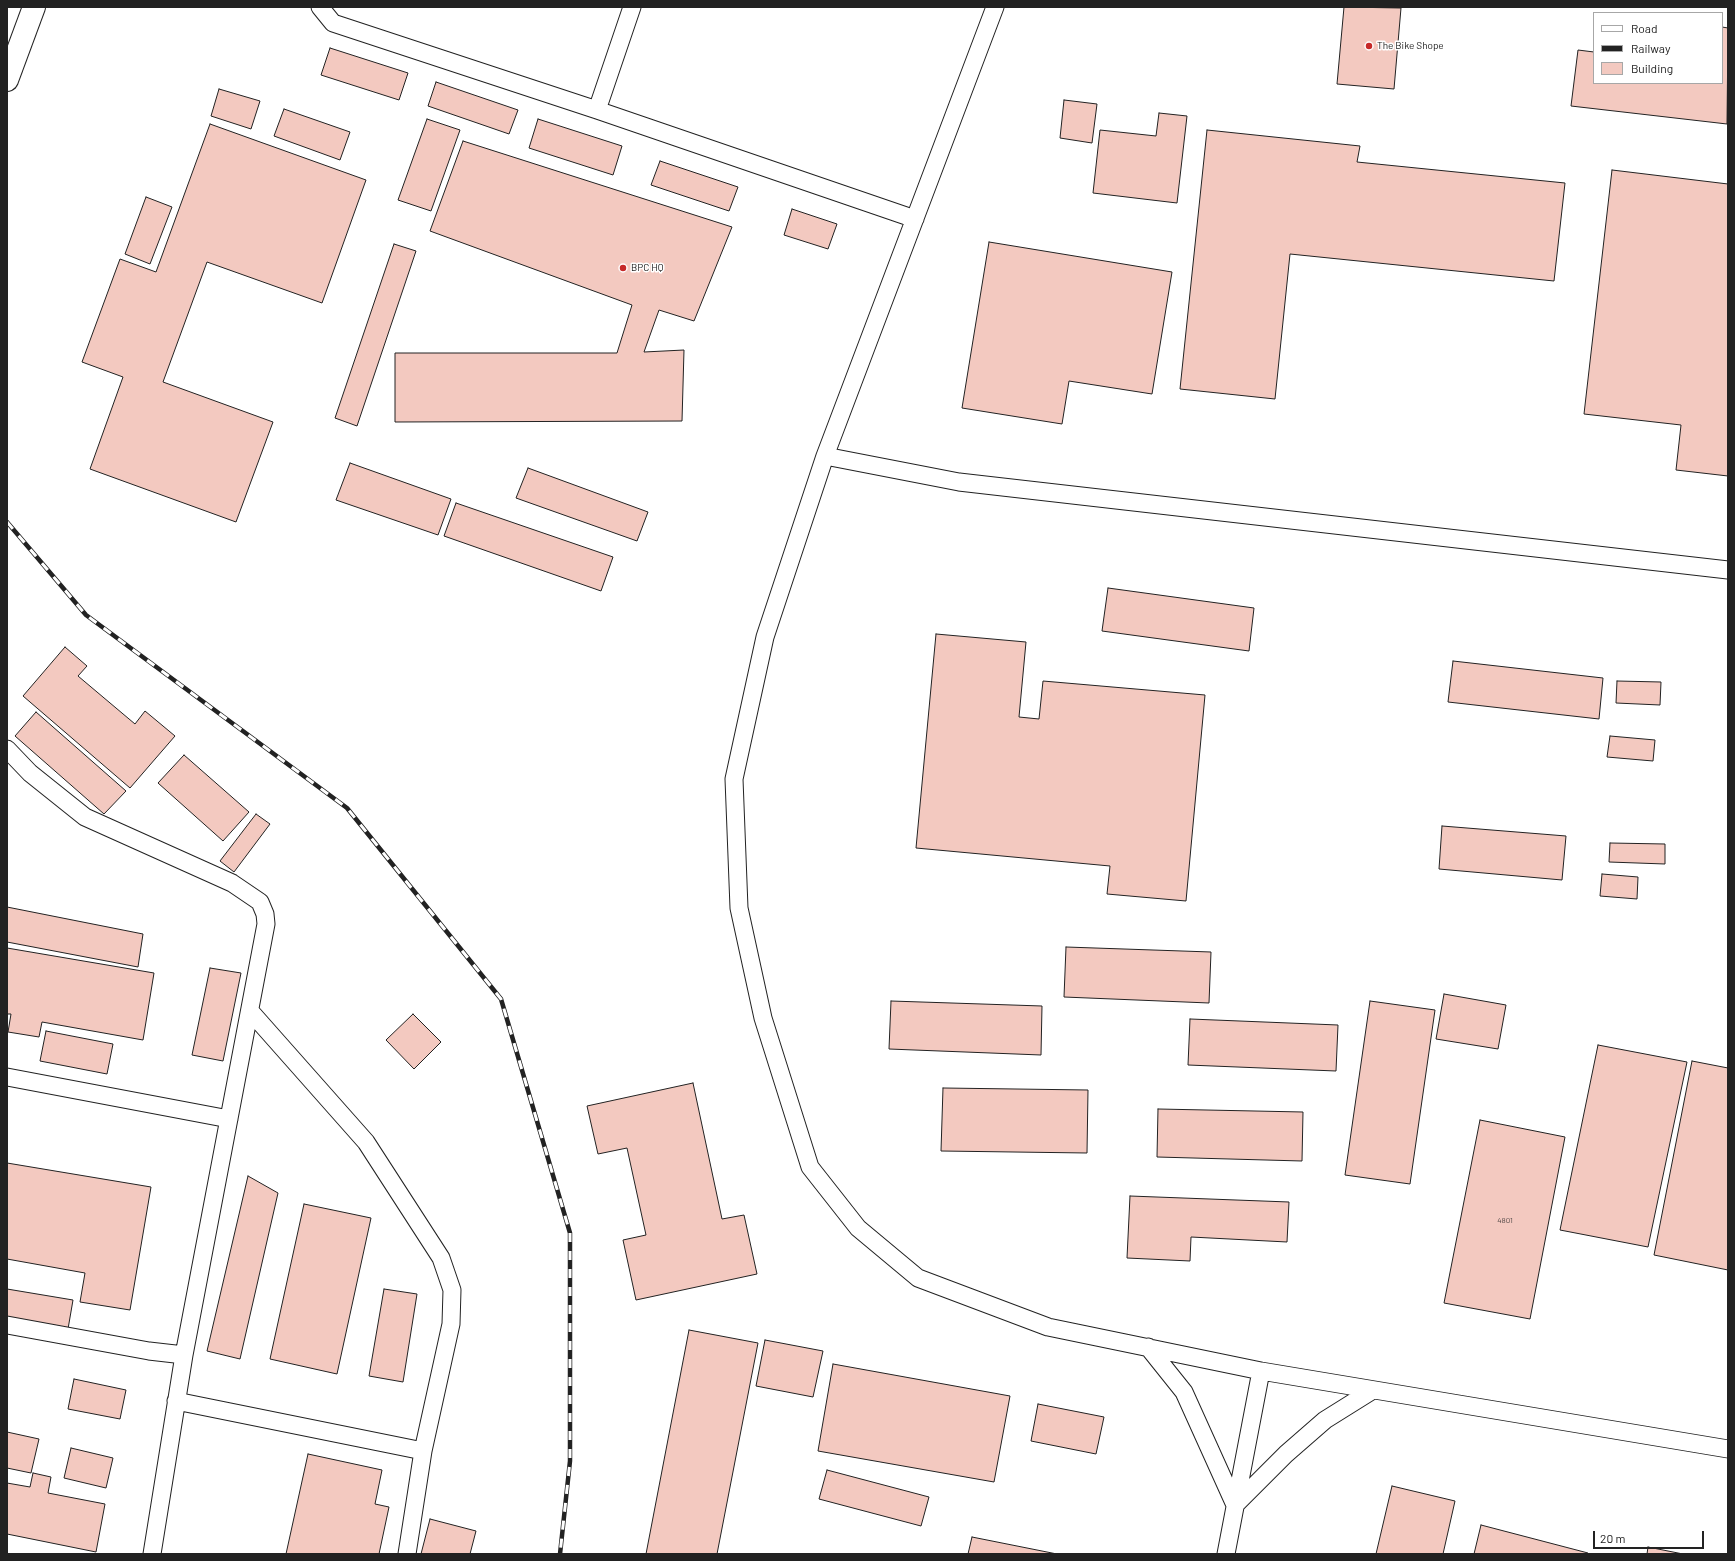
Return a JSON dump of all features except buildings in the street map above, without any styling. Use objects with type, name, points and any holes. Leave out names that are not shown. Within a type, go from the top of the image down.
[{"type":"street","points":[[7,80],[34,7]]},
{"type":"lane","points":[[320,7],[333,23],[597,110],[915,219]]},
{"type":"lane","points":[[597,110],[632,7]]},
{"type":"lane","points":[[995,7],[825,456],[765,637],[734,779],[739,908],[763,1018],[810,1167],[858,1228],[918,1278],[1048,1327],[1261,1371],[1728,1449]]},
{"type":"lane","points":[[825,456],[959,482],[1728,570]]},
{"type":"lane","points":[[7,749],[30,773],[85,817],[232,883],[260,902],[266,924],[184,1354],[152,1554]]},
{"type":"lane","points":[[250,1011],[366,1142],[441,1258],[452,1290],[450,1324],[424,1451],[407,1554]]},
{"type":"lane","points":[[7,1077],[229,1119]]},
{"type":"lane","points":[[7,1325],[149,1351],[184,1354]]},
{"type":"lane","points":[[1148,1347],[1184,1392],[1235,1506]]},
{"type":"lane","points":[[1226,1554],[1261,1371]]},
{"type":"lane","points":[[1235,1506],[1286,1454],[1325,1420],[1373,1390]]},
{"type":"lane","points":[[176,1401],[424,1451]]},
{"type":"railway","points":[[7,522],[86,615],[347,808],[501,999],[570,1233],[570,1461],[560,1554]]},
{"type":"place","name":"The Bike Shope","points":[[1369,46]]},
{"type":"place","name":"BPC HQ","points":[[623,268]]}]
